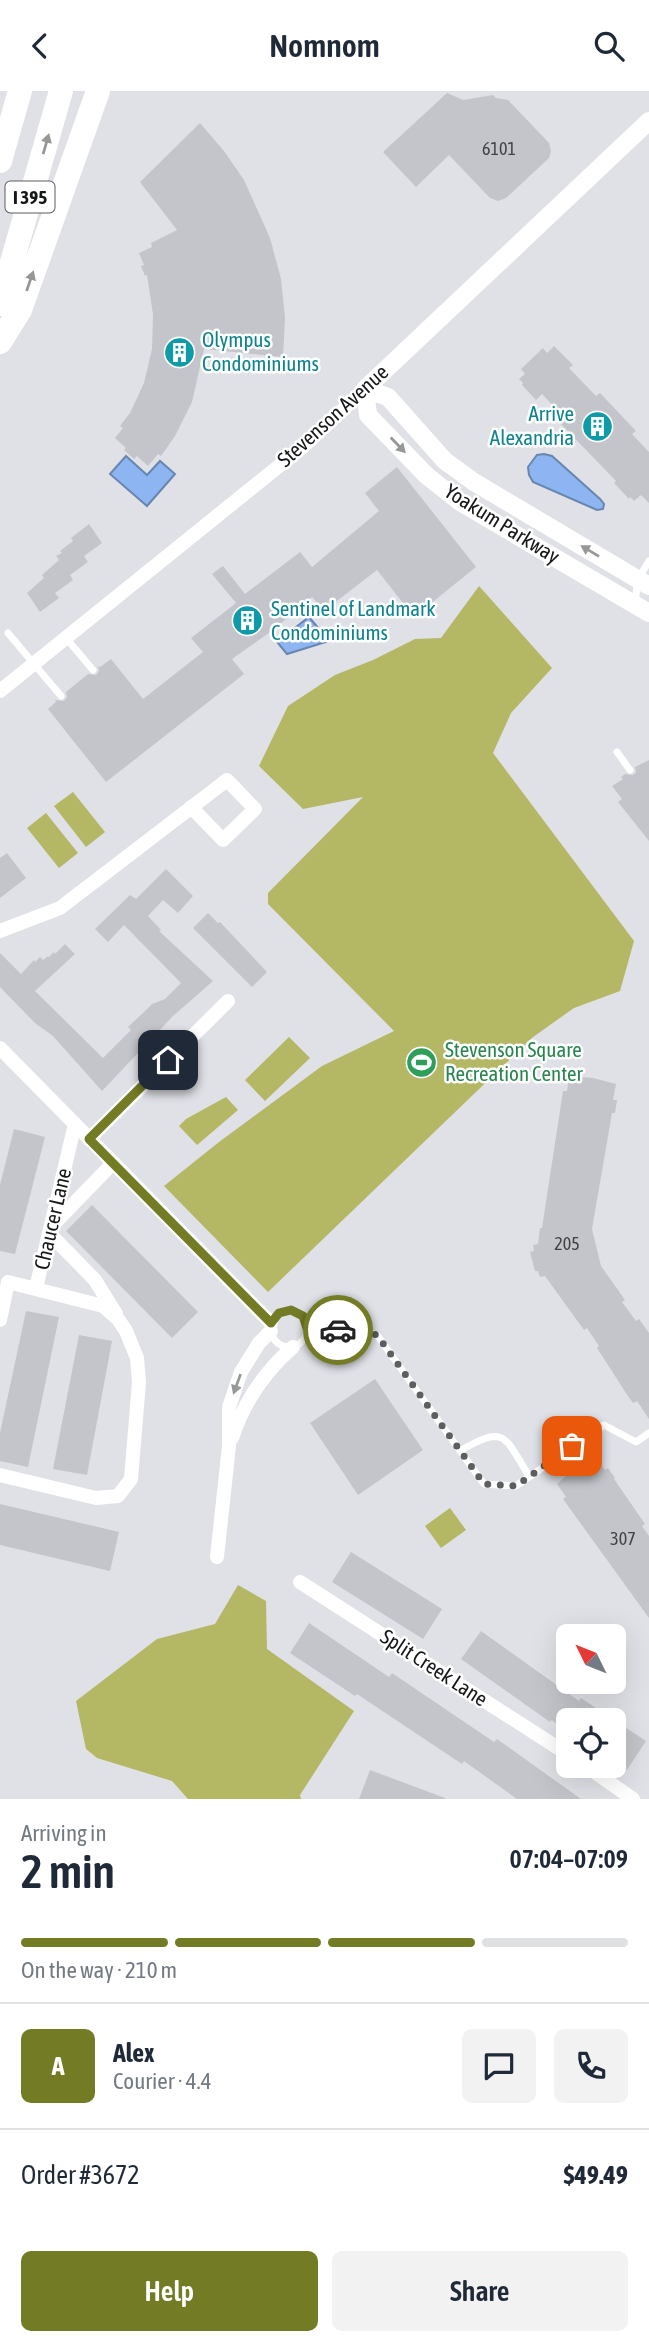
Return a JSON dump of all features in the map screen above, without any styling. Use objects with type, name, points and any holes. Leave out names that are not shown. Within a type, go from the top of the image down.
[{"type":"highway","points":[[0,161],[20,91]]},
{"type":"highway","name":"I 395","points":[[0,304],[61,91]]},
{"type":"highway","points":[[0,342],[20,310],[98,91]]},
{"type":"street","name":"Stevenson Avenue","points":[[0,691],[295,452],[649,121]]},
{"type":"street","name":"Yoakum Parkway","points":[[642,608],[460,502],[426,475],[368,415],[365,389],[388,397],[445,461],[474,482],[644,583]]},
{"type":"street","points":[[0,931],[60,908],[191,807],[227,780],[255,809],[222,840],[191,807]]},
{"type":"street","points":[[89,1139],[228,1001]]},
{"type":"street","points":[[0,1048],[271,1327],[241,1372],[229,1407],[229,1446],[217,1557]]},
{"type":"street","name":"Chaucer Lane","points":[[0,1320],[4,1281],[36,1289],[75,1124]]},
{"type":"street","points":[[0,1475],[96,1498],[118,1496],[131,1479],[139,1370],[134,1346],[95,1280],[50,1230],[113,1163]]},
{"type":"street","points":[[36,1289],[103,1306],[118,1319]]},
{"type":"street","points":[[229,1446],[252,1396],[273,1365],[293,1347]]},
{"type":"street","name":"Split Creek Lane","points":[[300,1582],[556,1747]]},
{"type":"street","points":[[603,1778],[633,1799]]},
{"type":"lane","points":[[642,608],[649,561]]},
{"type":"lane","points":[[8,633],[61,695]]},
{"type":"lane","points":[[66,638],[93,670]]},
{"type":"lane","points":[[617,752],[630,770]]},
{"type":"lane","points":[[291,1310],[303,1316],[307,1328],[304,1340],[293,1347],[280,1345],[272,1336],[271,1327],[279,1313],[291,1310]]},
{"type":"lane","points":[[307,1328],[364,1331],[377,1335],[484,1484],[516,1486],[604,1425],[636,1442],[649,1433]]},
{"type":"lane","points":[[460,1451],[483,1438],[494,1435],[500,1437],[508,1442],[529,1476]]},
{"type":"lane","points":[[564,1452],[575,1468]]},
{"type":"green space","points":[[479,586],[552,668],[511,713],[493,753],[634,941],[620,991],[574,1008],[533,1037],[268,1292],[164,1186],[322,1066],[394,1031],[268,904],[268,893],[363,797],[303,809],[259,766],[288,706],[335,675],[415,639],[441,638]]},
{"type":"green space","points":[[73,792],[105,832],[86,847],[54,806]]},
{"type":"green space","points":[[46,813],[78,853],[59,868],[27,828]]},
{"type":"green space","points":[[289,1037],[310,1058],[265,1101],[245,1080]]},
{"type":"green space","points":[[226,1097],[238,1110],[197,1145],[179,1126],[186,1119]]},
{"type":"green space","points":[[450,1508],[466,1530],[441,1548],[425,1526]]},
{"type":"green space","points":[[238,1585],[266,1601],[267,1649],[354,1711],[300,1795],[301,1799],[188,1799],[172,1781],[97,1758],[86,1749],[76,1701],[157,1639],[215,1624]]},
{"type":"water","points":[[537,455],[552,456],[600,499],[604,504],[603,509],[597,510],[533,482],[528,467]]},
{"type":"water","points":[[126,456],[147,475],[160,461],[175,474],[147,506],[110,474]]},
{"type":"water","points":[[309,617],[329,641],[287,654],[277,642]]},
{"type":"building","points":[[447,93],[463,100],[493,95],[508,100],[549,143],[549,158],[506,198],[498,201],[490,198],[449,155],[416,187],[383,152]]},
{"type":"building","points":[[200,123],[244,180],[270,238],[281,279],[285,318],[283,357],[204,349],[192,402],[175,436],[161,456],[158,454],[148,466],[137,456],[134,459],[115,438],[123,428],[120,426],[130,413],[144,383],[152,349],[153,314],[147,275],[145,276],[141,266],[144,265],[139,253],[152,247],[151,243],[177,230],[140,182]]},
{"type":"building","name":"Arrive Alexandria","points":[[554,346],[573,365],[569,368],[596,396],[600,393],[636,431],[632,434],[649,452],[649,503],[641,495],[634,501],[630,497],[629,499],[614,483],[616,481],[558,421],[563,416],[542,394],[536,400],[522,385],[519,379],[525,374],[521,369],[543,348],[547,353]]},
{"type":"building","points":[[397,467],[476,567],[414,617],[377,570],[324,611],[312,597],[273,630],[232,659],[244,674],[106,782],[48,709],[55,700],[64,701],[66,692],[88,674],[96,675],[98,666],[111,659],[143,699],[203,652],[191,638],[236,603],[212,574],[223,566],[245,594],[300,552],[312,567],[379,511],[365,493]]},
{"type":"building","points":[[89,524],[102,543],[84,556],[88,562],[70,575],[73,580],[55,593],[59,598],[40,612],[27,593],[59,560],[56,556],[73,541],[71,538]]},
{"type":"building","points":[[649,760],[649,841],[618,802],[622,799],[612,786],[623,779],[621,777],[625,774],[633,775],[636,772],[635,767]]},
{"type":"building","points":[[7,853],[26,878],[0,898],[0,858]]},
{"type":"building","points":[[166,869],[193,896],[178,913],[163,900],[148,916],[161,930],[159,931],[213,981],[173,1016],[102,1091],[53,1036],[35,1023],[0,987],[0,953],[21,974],[34,960],[35,962],[40,957],[43,960],[54,952],[55,954],[65,944],[75,954],[35,991],[103,1058],[131,1030],[128,1027],[152,1004],[165,999],[181,983],[124,925],[108,942],[95,929],[130,895],[136,899]]},
{"type":"building","points":[[208,913],[220,922],[267,972],[252,987],[193,928]]},
{"type":"building","points":[[569,1076],[616,1084],[613,1100],[617,1100],[615,1113],[612,1113],[592,1229],[601,1266],[625,1300],[622,1302],[649,1333],[649,1419],[637,1401],[633,1403],[626,1393],[587,1328],[584,1330],[545,1276],[540,1277],[538,1271],[535,1271],[530,1252],[534,1251],[533,1245],[538,1244],[542,1228],[563,1091],[567,1091]]},
{"type":"building","points":[[14,1129],[45,1137],[15,1254],[0,1251],[0,1185]]},
{"type":"building","points":[[92,1205],[198,1312],[172,1338],[66,1231]]},
{"type":"building","points":[[26,1311],[59,1317],[28,1467],[0,1461],[0,1433]]},
{"type":"building","points":[[79,1335],[112,1341],[87,1475],[53,1469]]},
{"type":"building","points":[[375,1379],[423,1450],[358,1495],[310,1423]]},
{"type":"building","points":[[596,1457],[615,1478],[645,1524],[642,1526],[649,1536],[649,1618],[563,1499],[566,1497],[557,1484],[570,1472],[579,1473],[580,1465]]},
{"type":"building","points":[[0,1504],[119,1532],[110,1571],[0,1545]]},
{"type":"building","points":[[351,1552],[442,1609],[423,1639],[332,1582]]},
{"type":"building","points":[[309,1623],[389,1677],[392,1673],[494,1742],[497,1739],[581,1799],[517,1799],[464,1761],[462,1764],[357,1694],[355,1696],[290,1653]]},
{"type":"building","points":[[481,1631],[556,1685],[556,1694],[569,1694],[579,1701],[581,1698],[596,1708],[556,1708],[556,1723],[551,1720],[550,1722],[461,1659]]},
{"type":"building","points":[[626,1728],[646,1741],[626,1769]]},
{"type":"building","points":[[370,1770],[445,1798],[445,1799],[359,1799]]},
{"type":"way so far","points":[[338,1330],[372,1332],[377,1335],[484,1484],[516,1486],[572,1446]]},
{"type":"place","name":"Olympus Condominiums","points":[[179,352]]},
{"type":"place","name":"Arrive Alexandria","points":[[597,426]]},
{"type":"place","name":"Sentinel of Landmark Condominiums","points":[[248,621]]},
{"type":"place","name":"Stevenson Square Recreation Center","points":[[422,1062]]},
{"type":"route","points":[[168,1060],[89,1139],[271,1323],[279,1313],[291,1310],[303,1316],[307,1328],[338,1330]]}]
